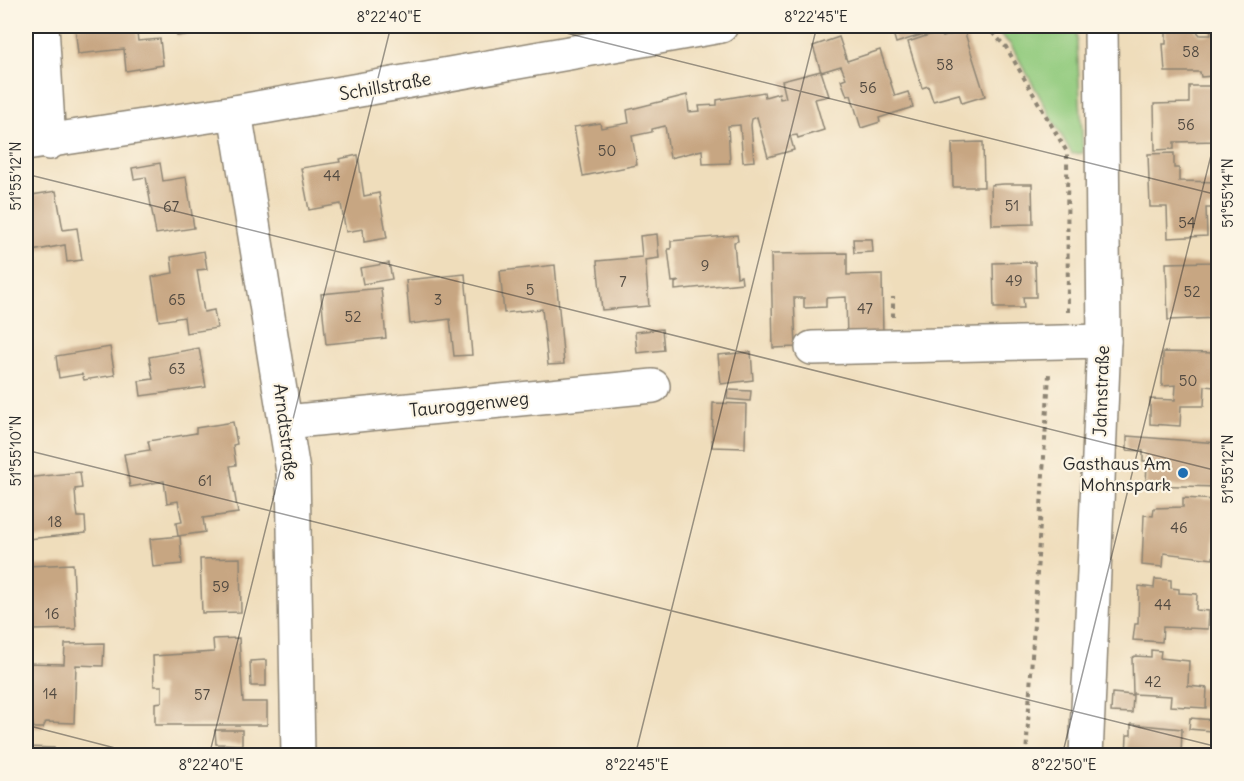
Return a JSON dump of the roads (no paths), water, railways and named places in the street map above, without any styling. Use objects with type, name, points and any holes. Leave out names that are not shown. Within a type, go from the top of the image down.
[{"type":"street","name":"Schillstraße","points":[[42,26],[37,144],[235,112],[721,26]]},
{"type":"street","name":"Jahnstraße","points":[[1086,756],[1104,341],[1101,26]]},
{"type":"street","name":"Arndtstraße","points":[[235,112],[293,471],[298,756]]},
{"type":"street","points":[[812,348],[1104,341]]},
{"type":"street","name":"Tauroggenweg","points":[[286,422],[652,386]]},
{"type":"place","name":"Gasthaus Am Mohnspark","points":[[1183,473]]}]
